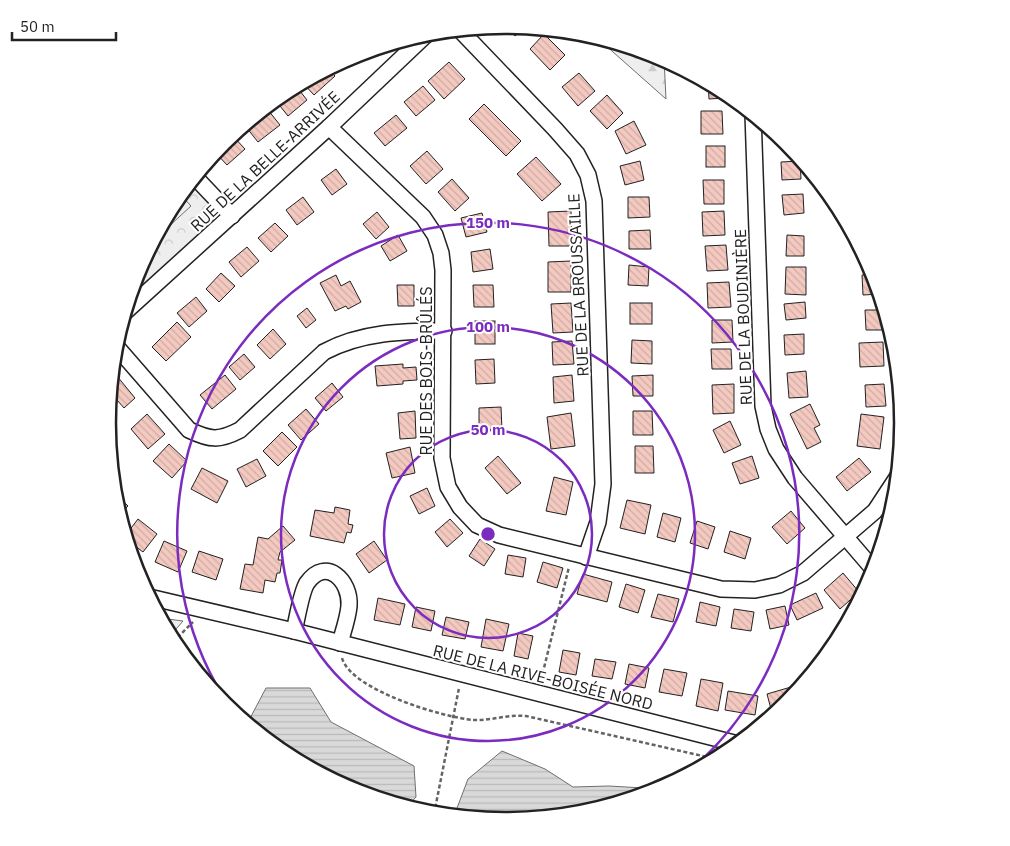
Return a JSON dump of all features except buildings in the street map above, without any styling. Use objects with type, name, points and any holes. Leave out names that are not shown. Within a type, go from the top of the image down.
[{"type":"street","name":"RUE DE LA BROUSSAILLE","points":[[466,36],[577,154],[588,175],[594,201],[603,484],[598,522],[579,555]]},
{"type":"street","name":"RUE DE LA BELLE-ARRIVÉE","points":[[134,304],[329,127],[415,44]]},
{"type":"street","name":"RUE DE LA BOUDINIÈRE","points":[[753,123],[763,406],[768,429],[776,449],[794,478],[868,563]]},
{"type":"street","name":"RUE DES BOIS-BRÛLÉS","points":[[329,127],[423,217],[435,235],[441,253],[443,270],[442,458],[448,487],[460,507],[477,525],[499,535],[721,589],[755,590],[779,585],[803,573],[875,512],[888,491]]},
{"type":"street","points":[[199,182],[232,216]]},
{"type":"street","points":[[122,353],[189,430],[213,439],[228,436],[240,430],[324,352],[341,343],[360,337],[407,331],[444,331]]},
{"type":"street","points":[[294,631],[306,584],[315,574],[326,571],[336,574],[346,586],[349,605],[341,644]]},
{"type":"street","name":"RUE DE LA RIVE-BOISÉE NORD","points":[[158,599],[294,631],[729,742]]},
{"type":"path","points":[[537,693],[579,555]]},
{"type":"path","points":[[179,636],[204,610]]},
{"type":"path","points":[[341,644],[340,651],[343,663],[350,673],[365,683],[391,697],[454,717],[475,720],[515,715],[526,716],[705,757]]},
{"type":"path","points":[[436,806],[462,674]]},
{"type":"green space","points":[[608,48],[664,68],[666,99]]},
{"type":"green space","points":[[199,182],[232,216],[134,304],[145,274],[168,228]]},
{"type":"green space","points":[[186,200],[191,206],[169,226]]},
{"type":"green space","points":[[169,619],[183,621],[175,630]]},
{"type":"shaded area","points":[[266,688],[310,688],[331,722],[414,766],[416,797],[412,801],[356,783],[310,760],[250,718]]},
{"type":"shaded area","points":[[502,751],[545,769],[573,787],[641,788],[606,799],[556,809],[505,812],[457,809],[468,779]]}]
